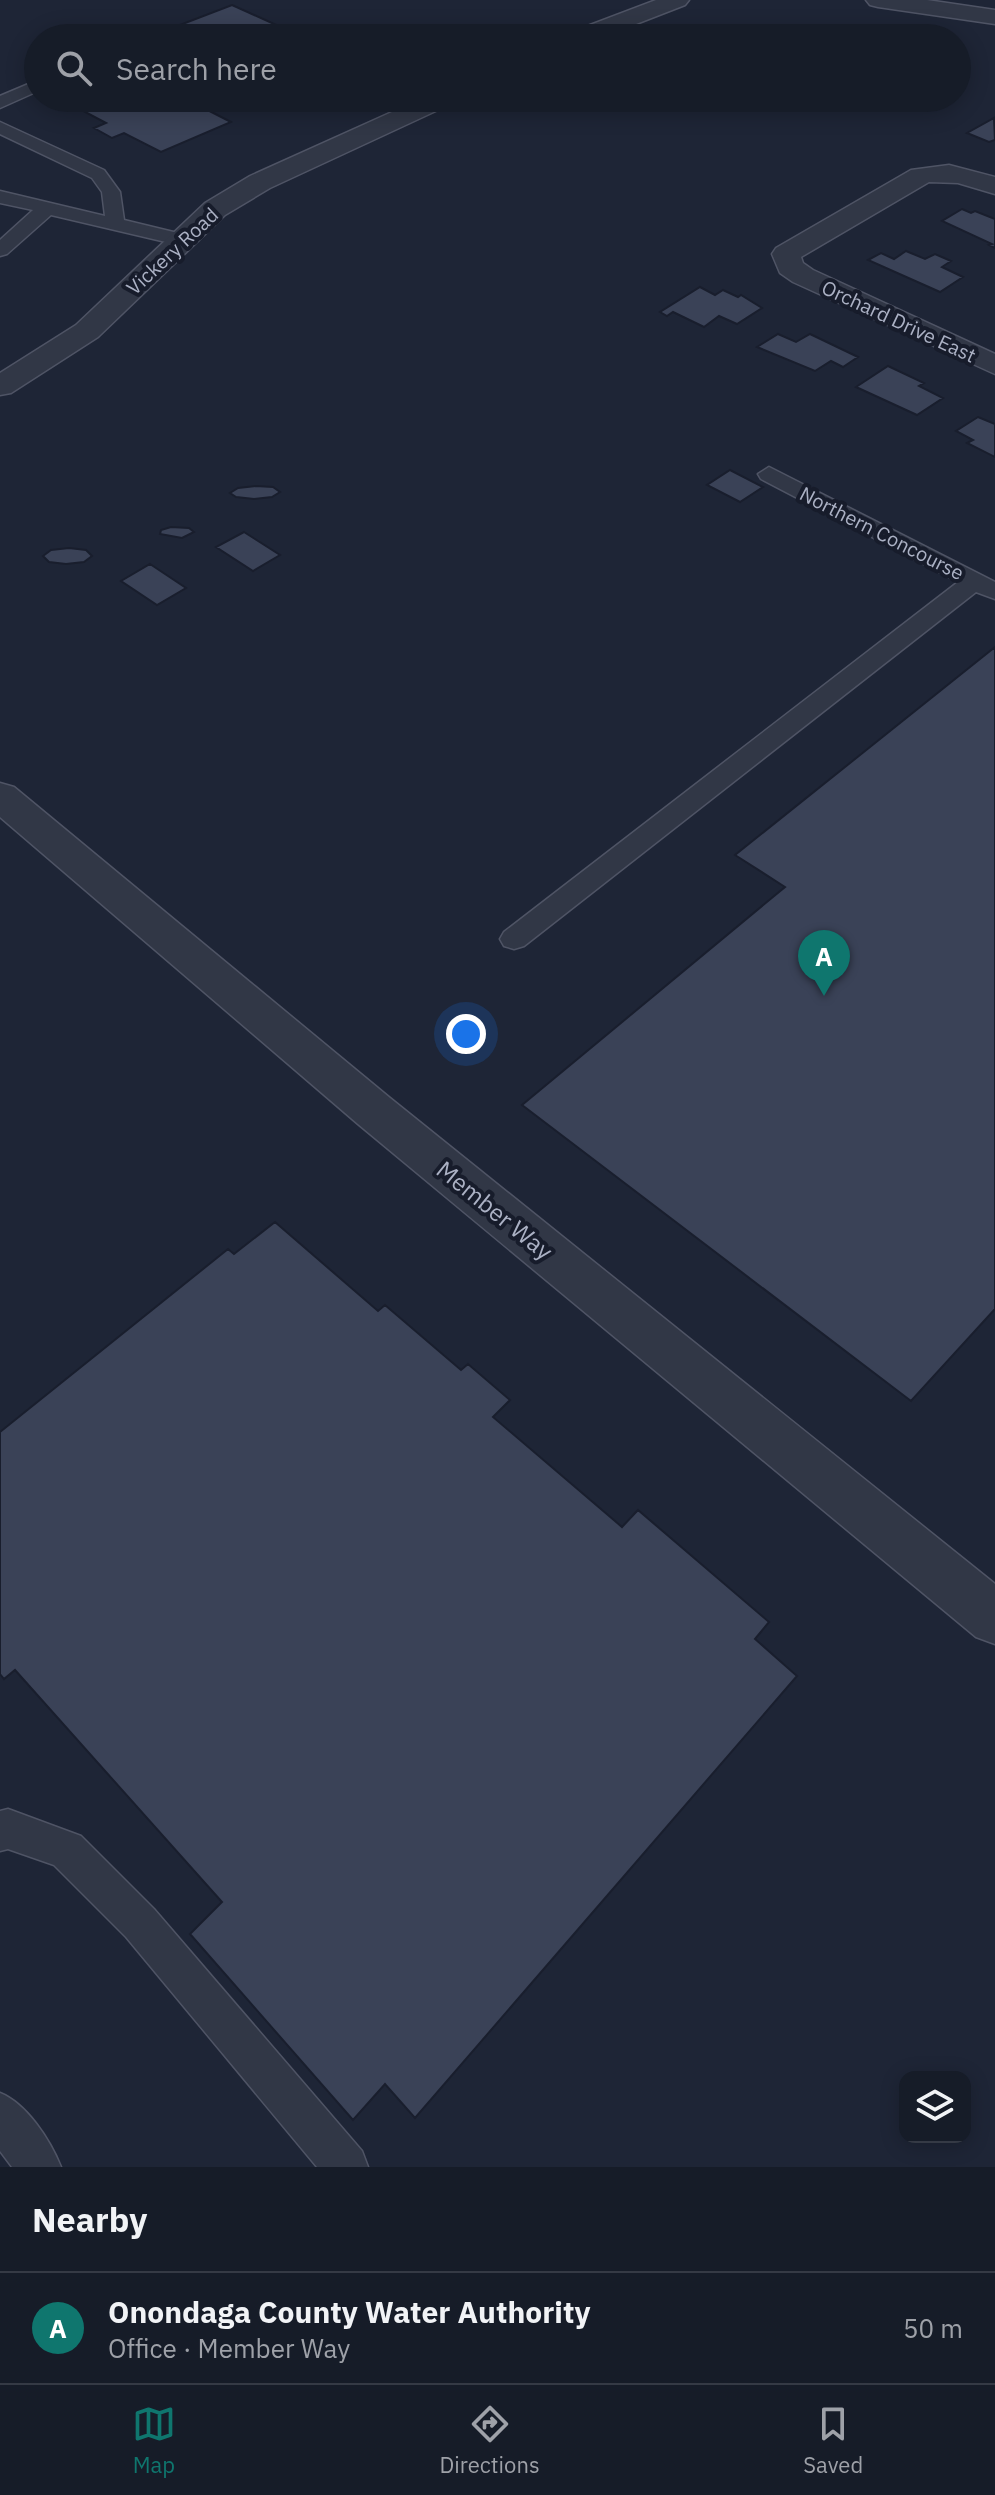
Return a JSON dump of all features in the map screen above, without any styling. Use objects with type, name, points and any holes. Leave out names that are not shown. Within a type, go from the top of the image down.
[{"type":"street","points":[[614,24],[677,0]]},
{"type":"street","points":[[878,0],[995,17]]},
{"type":"street","name":"Vickery Road","points":[[0,386],[87,331],[215,209],[260,182],[413,112]]},
{"type":"street","name":"Orchard Drive East","points":[[995,186],[957,173],[935,172],[920,176],[786,254],[790,267],[803,276],[995,365]]},
{"type":"street","name":"Member Way","points":[[0,796],[374,1111],[995,1618]]},
{"type":"lane","points":[[0,103],[24,92]]},
{"type":"lane","points":[[0,127],[98,174],[111,192],[115,224]]},
{"type":"lane","points":[[0,197],[183,240]]},
{"type":"lane","points":[[0,250],[47,208]]},
{"type":"lane","name":"Northern Concourse","points":[[769,474],[985,587]]},
{"type":"lane","points":[[514,939],[985,587]]},
{"type":"lane","points":[[0,1831],[8,1829],[67,1850],[140,1923],[346,2167]]},
{"type":"lane","points":[[0,2115],[39,2167]]},
{"type":"building","points":[[232,5],[274,24],[182,24]]},
{"type":"building","points":[[85,112],[211,112],[231,122],[161,152],[124,133],[112,138],[94,128],[106,123]]},
{"type":"building","points":[[994,118],[995,140],[989,142],[967,133]]},
{"type":"building","points":[[962,209],[995,219],[995,248],[942,221]]},
{"type":"building","points":[[906,251],[925,259],[935,254],[951,261],[942,267],[963,277],[940,292],[868,260],[881,253],[894,259]]},
{"type":"building","points":[[700,287],[715,295],[723,290],[738,297],[741,295],[762,308],[737,324],[719,316],[704,327],[673,312],[667,316],[660,312]]},
{"type":"building","points":[[778,334],[796,342],[810,334],[858,357],[843,367],[831,361],[815,371],[757,347]]},
{"type":"building","points":[[888,366],[924,383],[919,386],[943,398],[917,415],[856,387]]},
{"type":"building","points":[[978,417],[995,424],[995,457],[967,443],[973,440],[956,431]]},
{"type":"building","points":[[730,470],[763,487],[740,502],[707,485]]},
{"type":"building","points":[[273,487],[280,492],[272,497],[254,499],[236,497],[230,493],[238,488]]},
{"type":"building","points":[[189,528],[194,532],[182,538],[160,534],[161,530]]},
{"type":"building","points":[[244,532],[280,555],[253,571],[216,547]]},
{"type":"building","points":[[51,550],[86,550],[92,556],[84,562],[66,564],[49,562],[43,556]]},
{"type":"building","points":[[150,564],[186,588],[157,605],[121,581]]},
{"type":"building","points":[[995,647],[995,1309],[911,1401],[522,1105],[785,887],[735,855]]},
{"type":"building","points":[[275,1222],[378,1311],[385,1305],[461,1370],[468,1364],[510,1400],[493,1417],[622,1527],[638,1510],[769,1622],[755,1639],[797,1676],[415,2118],[385,2084],[353,2120],[190,1934],[222,1902],[15,1670],[4,1679],[0,1674],[0,1432],[228,1249],[234,1254]]},
{"type":"place","name":"Onondaga County Water Authority","points":[[824,996]]}]
